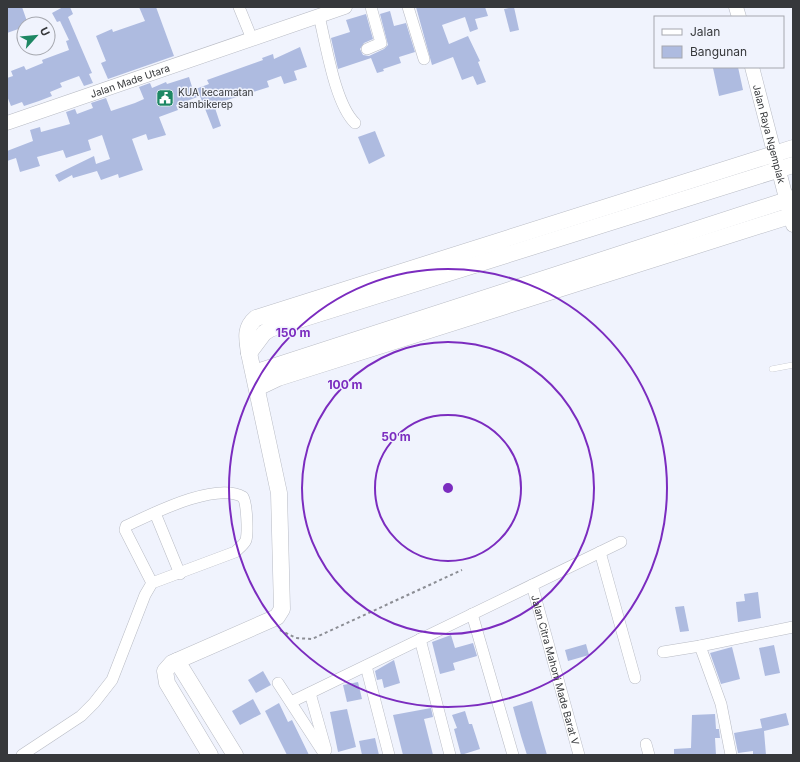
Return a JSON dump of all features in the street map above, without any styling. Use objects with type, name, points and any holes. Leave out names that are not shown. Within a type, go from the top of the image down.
[{"type":"main road","points":[[249,353],[264,333],[270,329],[782,162],[793,148]]},
{"type":"main road","points":[[210,755],[167,683],[165,671],[168,666],[177,661],[277,617],[282,609],[279,493],[249,353],[246,333],[251,322],[256,318],[782,162]]},
{"type":"main road","points":[[255,380],[790,199]]},
{"type":"main road","points":[[255,380],[278,378],[792,218]]},
{"type":"main road","points":[[177,661],[235,755]]},
{"type":"street","points":[[239,7],[252,39]]},
{"type":"street","name":"Jalan Made Utara","points":[[7,123],[345,7]]},
{"type":"street","points":[[367,49],[381,43],[371,7]]},
{"type":"street","points":[[408,7],[424,59]]},
{"type":"street","points":[[319,16],[336,84],[347,116],[355,124]]},
{"type":"street","name":"Jalan Raya Ngemplak","points":[[752,68],[782,162],[790,199],[792,218]]},
{"type":"street","points":[[22,755],[81,716],[94,703],[112,680],[145,595],[152,583],[180,574],[235,552],[241,547],[246,541],[245,500],[238,494],[206,494],[155,513],[126,526],[124,528],[152,583]]},
{"type":"street","points":[[155,513],[180,574]]},
{"type":"street","points":[[291,702],[621,542]]},
{"type":"street","points":[[600,552],[635,678]]},
{"type":"street","name":"Jalan Citra Mahoni Made Barat V","points":[[532,585],[579,755]]},
{"type":"street","points":[[472,614],[513,755]]},
{"type":"street","points":[[663,652],[793,627]]},
{"type":"street","points":[[420,639],[450,755]]},
{"type":"street","points":[[700,646],[721,704],[731,755]]},
{"type":"street","points":[[366,666],[389,755]]},
{"type":"street","points":[[278,683],[326,755]]},
{"type":"street","points":[[310,693],[326,755]]},
{"type":"lane","points":[[772,369],[793,365]]},
{"type":"path","points":[[277,617],[280,630],[296,638],[312,639],[462,570]]},
{"type":"building","points":[[7,7],[22,7],[25,16],[16,16],[16,30],[7,33]]},
{"type":"building","points":[[63,7],[70,7],[73,14],[68,17],[92,73],[89,74],[93,83],[84,86],[79,76],[60,83],[62,87],[50,92],[52,96],[24,106],[22,102],[11,106],[7,96],[7,78],[13,76],[11,71],[24,66],[26,70],[43,63],[42,60],[69,50],[66,41],[69,40],[60,21],[57,22],[56,16],[54,16],[52,13]]},
{"type":"building","points":[[139,7],[156,7],[174,56],[108,79],[101,63],[106,61],[96,36],[112,29],[113,32],[145,21]]},
{"type":"building","points":[[416,7],[485,7],[488,16],[475,19],[478,29],[470,32],[465,17],[442,25],[449,44],[468,36],[480,61],[478,62],[486,82],[477,85],[473,76],[462,80],[453,57],[432,65]]},
{"type":"building","points":[[514,7],[519,30],[510,32],[504,9]]},
{"type":"building","points":[[390,11],[394,26],[406,23],[415,52],[399,57],[401,63],[383,69],[384,71],[377,73],[371,58],[338,69],[331,38],[350,32],[346,20],[366,14],[373,39],[364,43],[360,49],[363,55],[369,56],[384,49],[388,45],[380,14]]},
{"type":"building","points":[[300,47],[307,67],[294,71],[297,80],[284,84],[281,76],[267,81],[269,87],[224,101],[225,105],[215,108],[221,126],[213,129],[200,96],[176,105],[178,110],[159,117],[166,135],[148,140],[146,134],[132,139],[143,170],[119,178],[118,174],[101,180],[97,171],[73,178],[72,175],[59,182],[55,175],[94,156],[96,164],[110,159],[102,135],[88,140],[91,150],[66,158],[63,150],[37,157],[40,166],[20,172],[16,158],[7,161],[7,151],[33,141],[30,130],[40,127],[41,132],[70,124],[66,112],[75,109],[77,114],[93,108],[91,103],[106,98],[111,111],[135,103],[144,99],[139,87],[150,83],[152,88],[166,82],[167,84],[189,77],[193,90],[209,84],[207,80],[263,60],[262,58],[273,54],[274,59]]},
{"type":"building","points":[[713,68],[738,68],[743,90],[719,96]]},
{"type":"building","points":[[375,131],[385,156],[369,164],[358,137]]},
{"type":"building","points":[[758,592],[761,618],[738,622],[736,602],[745,601],[744,594]]},
{"type":"building","points":[[684,606],[689,631],[680,632],[675,607]]},
{"type":"building","points":[[451,635],[455,648],[473,643],[477,656],[453,663],[455,670],[440,674],[432,642]]},
{"type":"building","points":[[586,644],[589,655],[568,661],[565,650]]},
{"type":"building","points":[[774,645],[780,673],[765,676],[759,648]]},
{"type":"building","points":[[732,647],[740,679],[721,684],[710,653]]},
{"type":"building","points":[[394,660],[400,683],[384,688],[382,679],[377,680],[375,671]]},
{"type":"building","points":[[263,671],[271,685],[256,693],[248,680]]},
{"type":"building","points":[[358,682],[362,699],[347,702],[343,685]]},
{"type":"building","points":[[253,699],[261,714],[240,725],[232,711]]},
{"type":"building","points":[[532,701],[547,755],[527,755],[521,736],[513,707]]},
{"type":"building","points":[[279,703],[288,722],[292,720],[309,755],[287,755],[265,711]]},
{"type":"building","points":[[431,708],[433,717],[424,719],[433,755],[403,755],[393,715]]},
{"type":"building","points":[[347,709],[356,747],[338,752],[330,712]]},
{"type":"building","points":[[465,711],[469,724],[472,724],[480,749],[461,755],[454,729],[457,728],[452,715]]},
{"type":"building","points":[[786,713],[789,725],[764,731],[766,755],[753,755],[753,751],[738,753],[734,733],[762,728],[760,719]]},
{"type":"building","points":[[715,714],[716,729],[719,729],[720,738],[715,738],[716,755],[674,755],[674,749],[691,748],[692,715]]},
{"type":"building","points":[[375,738],[379,755],[362,755],[359,741]]},
{"type":"place","name":"KUA kecamatan sambikerep","points":[[165,98]]}]
